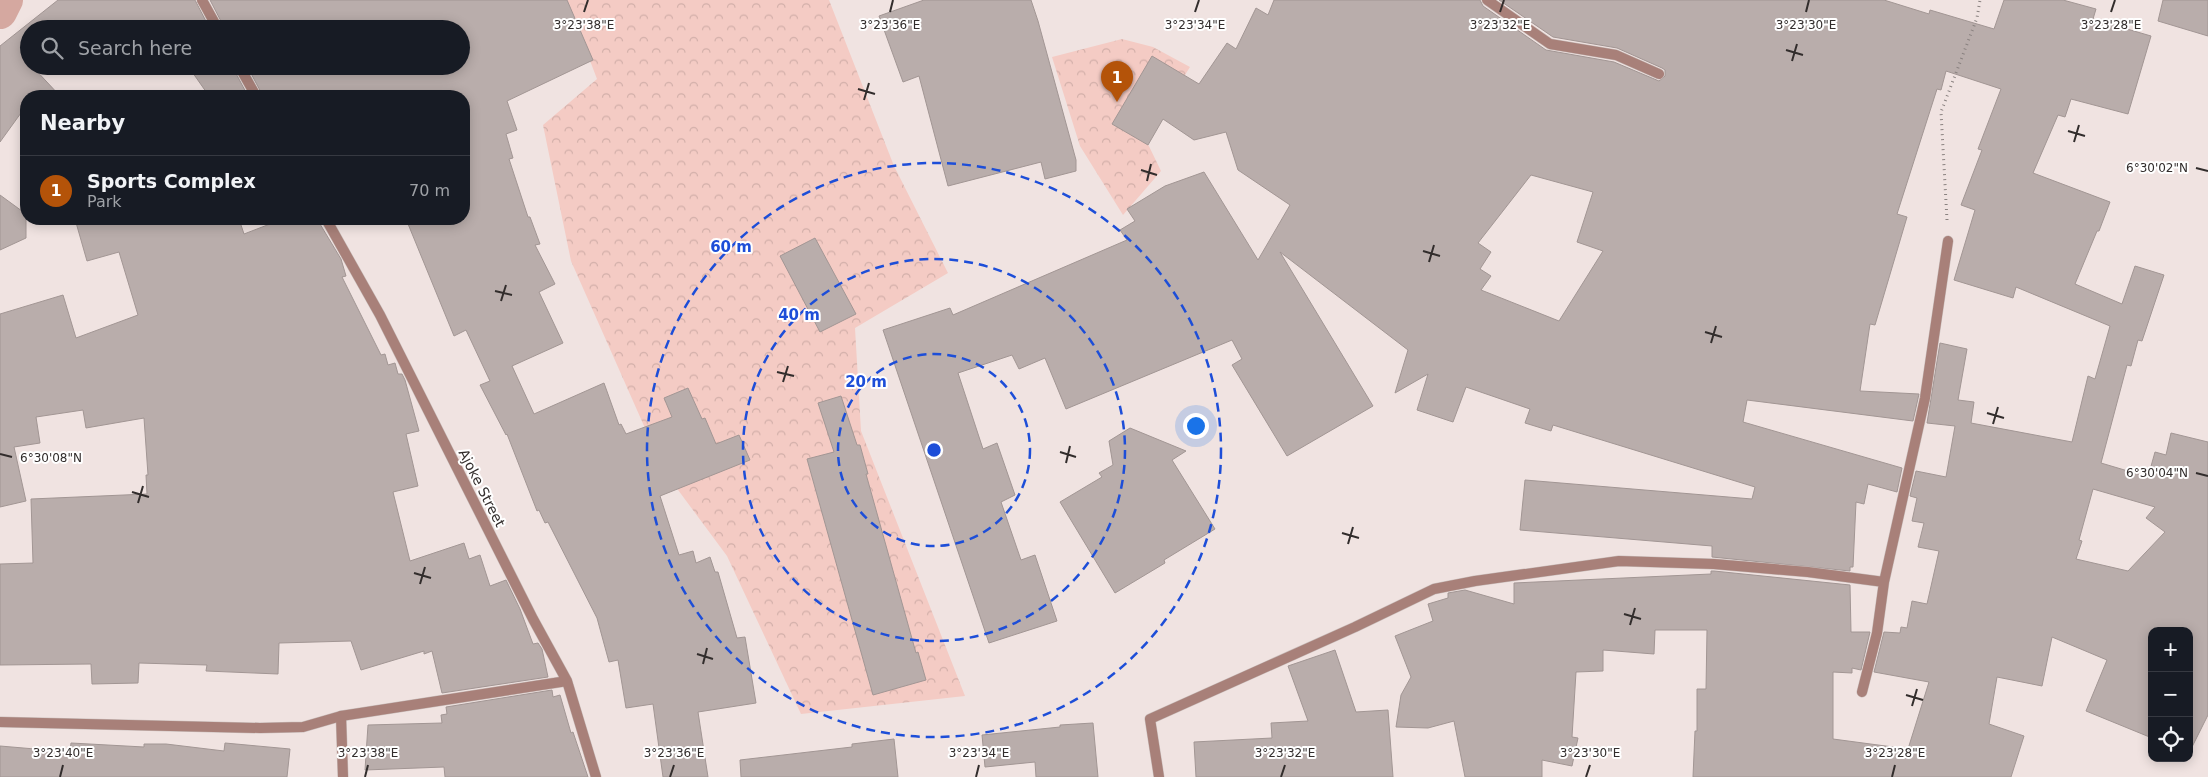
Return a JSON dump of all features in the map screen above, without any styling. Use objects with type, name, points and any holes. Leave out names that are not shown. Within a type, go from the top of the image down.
[{"type":"street","points":[[202,0],[213,20]]},
{"type":"street","points":[[1487,0],[1550,44],[1616,55],[1659,74]]},
{"type":"street","points":[[244,75],[253,90]]},
{"type":"street","name":"Ajoke Street","points":[[329,225],[380,315],[533,619],[567,681],[596,777]]},
{"type":"street","points":[[1862,692],[1876,633],[1884,582],[1925,398],[1948,241]]},
{"type":"street","points":[[1160,777],[1150,719],[1346,631],[1434,589],[1475,581],[1619,561],[1714,564],[1808,572],[1884,582]]},
{"type":"street","points":[[0,722],[260,728],[303,727],[341,716],[567,681]]},
{"type":"street","points":[[341,716],[343,777]]},
{"type":"path","points":[[1948,241],[1941,112],[1977,18],[1980,0]]},
{"type":"green space","points":[[567,0],[829,0],[894,166],[948,273],[855,328],[861,431],[965,696],[801,714],[727,556],[664,471],[571,261],[543,125],[597,79]]},
{"type":"green space","points":[[1122,39],[1153,47],[1190,67],[1145,138],[1161,171],[1123,215],[1080,146],[1052,57]]},
{"type":"building","points":[[58,0],[195,0],[205,20],[33,20]]},
{"type":"building","points":[[210,0],[567,0],[593,60],[507,101],[517,130],[506,134],[513,158],[509,159],[528,217],[530,217],[540,244],[535,245],[555,284],[539,292],[563,343],[512,366],[534,414],[604,383],[619,425],[621,424],[626,434],[672,417],[664,398],[688,388],[702,419],[705,418],[716,444],[739,435],[750,460],[660,496],[679,555],[693,551],[696,563],[710,557],[715,572],[718,572],[737,638],[745,637],[756,703],[698,712],[708,777],[663,777],[653,704],[626,708],[618,660],[609,662],[597,618],[548,522],[545,523],[539,510],[537,511],[507,434],[480,385],[490,381],[466,330],[454,336],[408,225],[470,225],[470,90],[260,90],[252,75],[470,75],[470,20],[220,20]]},
{"type":"building","points":[[924,0],[1031,0],[1076,160],[1076,171],[1045,179],[1041,162],[948,186],[919,76],[903,82],[879,16]]},
{"type":"building","points":[[1274,0],[1480,0],[1483,6],[1546,50],[1614,62],[1659,81],[1665,76],[1665,70],[1662,68],[1617,48],[1553,37],[1499,0],[1884,0],[1929,14],[1930,10],[1994,29],[2004,0],[2063,0],[2096,9],[2093,19],[2151,36],[2128,114],[2071,99],[2065,117],[2058,115],[2033,173],[2110,202],[2075,284],[2122,304],[2135,266],[2164,275],[2142,341],[2138,340],[2131,366],[2127,365],[2101,463],[2148,477],[2155,452],[2166,455],[2171,433],[2208,442],[2208,715],[2193,745],[2193,627],[2148,627],[2148,736],[2086,711],[2107,660],[2052,637],[2042,686],[1997,677],[1989,724],[2024,736],[2011,777],[1693,777],[1695,731],[1697,731],[1697,689],[1706,689],[1707,630],[1655,630],[1654,654],[1603,650],[1603,671],[1576,672],[1572,737],[1578,738],[1572,766],[1542,760],[1542,777],[1465,777],[1454,721],[1428,728],[1396,727],[1401,695],[1411,677],[1395,636],[1433,621],[1428,604],[1448,598],[1448,593],[1465,590],[1514,604],[1514,583],[1711,574],[1711,571],[1714,571],[1850,585],[1851,632],[1870,632],[1861,670],[1852,668],[1852,673],[1833,672],[1833,739],[1908,749],[1929,682],[1874,672],[1884,632],[1900,633],[1901,627],[1907,628],[1912,601],[1927,604],[1939,551],[1918,547],[1924,523],[1912,521],[1917,498],[1910,496],[1916,471],[1946,477],[1955,426],[1927,423],[1940,343],[1967,349],[1958,400],[1974,402],[1971,423],[2072,442],[2088,376],[2095,379],[2110,326],[2016,287],[2013,298],[1954,280],[1975,210],[1961,205],[1982,150],[1978,149],[2001,89],[1946,71],[1941,90],[1937,89],[1897,214],[1907,217],[1875,325],[1870,324],[1860,391],[1919,394],[1913,421],[1747,400],[1743,422],[1902,468],[1897,492],[1868,484],[1864,504],[1856,502],[1853,567],[1850,567],[1850,571],[1712,557],[1712,546],[1520,530],[1525,480],[1752,499],[1755,487],[1553,425],[1551,431],[1525,423],[1530,409],[1466,387],[1453,422],[1417,410],[1428,374],[1395,393],[1408,350],[1280,252],[1373,406],[1287,456],[1232,365],[1242,359],[1232,340],[1066,409],[1045,358],[1019,369],[1012,355],[958,373],[983,449],[997,443],[1015,495],[1001,502],[1021,560],[1035,555],[1057,621],[989,643],[883,330],[950,308],[953,315],[1127,240],[1120,230],[1135,221],[1127,209],[1165,186],[1204,172],[1258,260],[1290,205],[1238,170],[1226,132],[1194,140],[1163,119],[1148,145],[1112,124],[1152,56],[1199,84],[1227,43],[1236,49],[1256,8],[1268,15]],"holes":[[[1531,175],[1593,192],[1577,242],[1603,251],[1559,321],[1481,290],[1491,276],[1480,269],[1491,252],[1478,243]],[[2093,489],[2155,507],[2146,518],[2165,532],[2128,571],[2076,559],[2082,541],[2079,540]]]},
{"type":"building","points":[[2163,0],[2208,0],[2208,36],[2158,21]]},
{"type":"building","points":[[20,30],[20,75],[40,75],[54,90],[20,90],[20,114],[0,142],[0,46]]},
{"type":"building","points":[[194,75],[237,75],[245,90],[205,90]]},
{"type":"building","points":[[0,195],[20,210],[20,225],[26,225],[26,238],[0,250]]},
{"type":"building","points":[[77,225],[241,225],[244,234],[267,225],[321,225],[341,259],[346,276],[342,277],[381,355],[385,354],[388,365],[395,363],[398,374],[402,374],[405,380],[419,431],[406,434],[418,486],[393,492],[410,561],[464,543],[469,559],[480,555],[490,586],[506,580],[520,609],[533,644],[538,643],[542,649],[548,677],[442,693],[432,651],[424,654],[424,651],[361,670],[351,641],[279,643],[278,674],[206,671],[207,665],[139,663],[138,683],[92,684],[91,664],[0,665],[0,564],[33,563],[31,499],[147,494],[146,475],[148,475],[144,418],[86,428],[83,410],[36,417],[40,443],[14,447],[26,501],[0,507],[0,314],[63,295],[76,338],[138,315],[119,252],[87,261]]},
{"type":"building","points":[[815,238],[856,314],[820,332],[780,256]]},
{"type":"building","points":[[841,396],[857,445],[860,445],[868,474],[866,474],[916,653],[918,652],[926,680],[873,695],[807,459],[834,452],[818,403]]},
{"type":"building","points":[[1130,428],[1186,451],[1172,460],[1215,529],[1164,560],[1165,563],[1115,593],[1060,502],[1102,477],[1099,473],[1113,465],[1109,441]]},
{"type":"building","points":[[1335,650],[1356,712],[1388,710],[1393,777],[1196,777],[1194,742],[1272,738],[1271,723],[1308,721],[1288,666]]},
{"type":"building","points":[[552,690],[553,697],[560,695],[571,733],[573,732],[588,777],[445,777],[444,767],[365,770],[368,725],[442,723],[441,715],[447,714],[446,707]]},
{"type":"building","points":[[1093,723],[1098,777],[1036,777],[1035,762],[985,767],[982,735],[1060,727],[1060,725]]},
{"type":"building","points":[[894,739],[898,777],[741,777],[740,760],[852,747],[852,744]]},
{"type":"building","points":[[71,743],[144,747],[144,744],[166,744],[224,751],[225,743],[290,749],[287,777],[0,777],[0,746],[70,752]]},
{"type":"waterway","points":[[0,12],[6,0]]},
{"type":"place","name":"Sports Complex","points":[[1117,102]]}]
